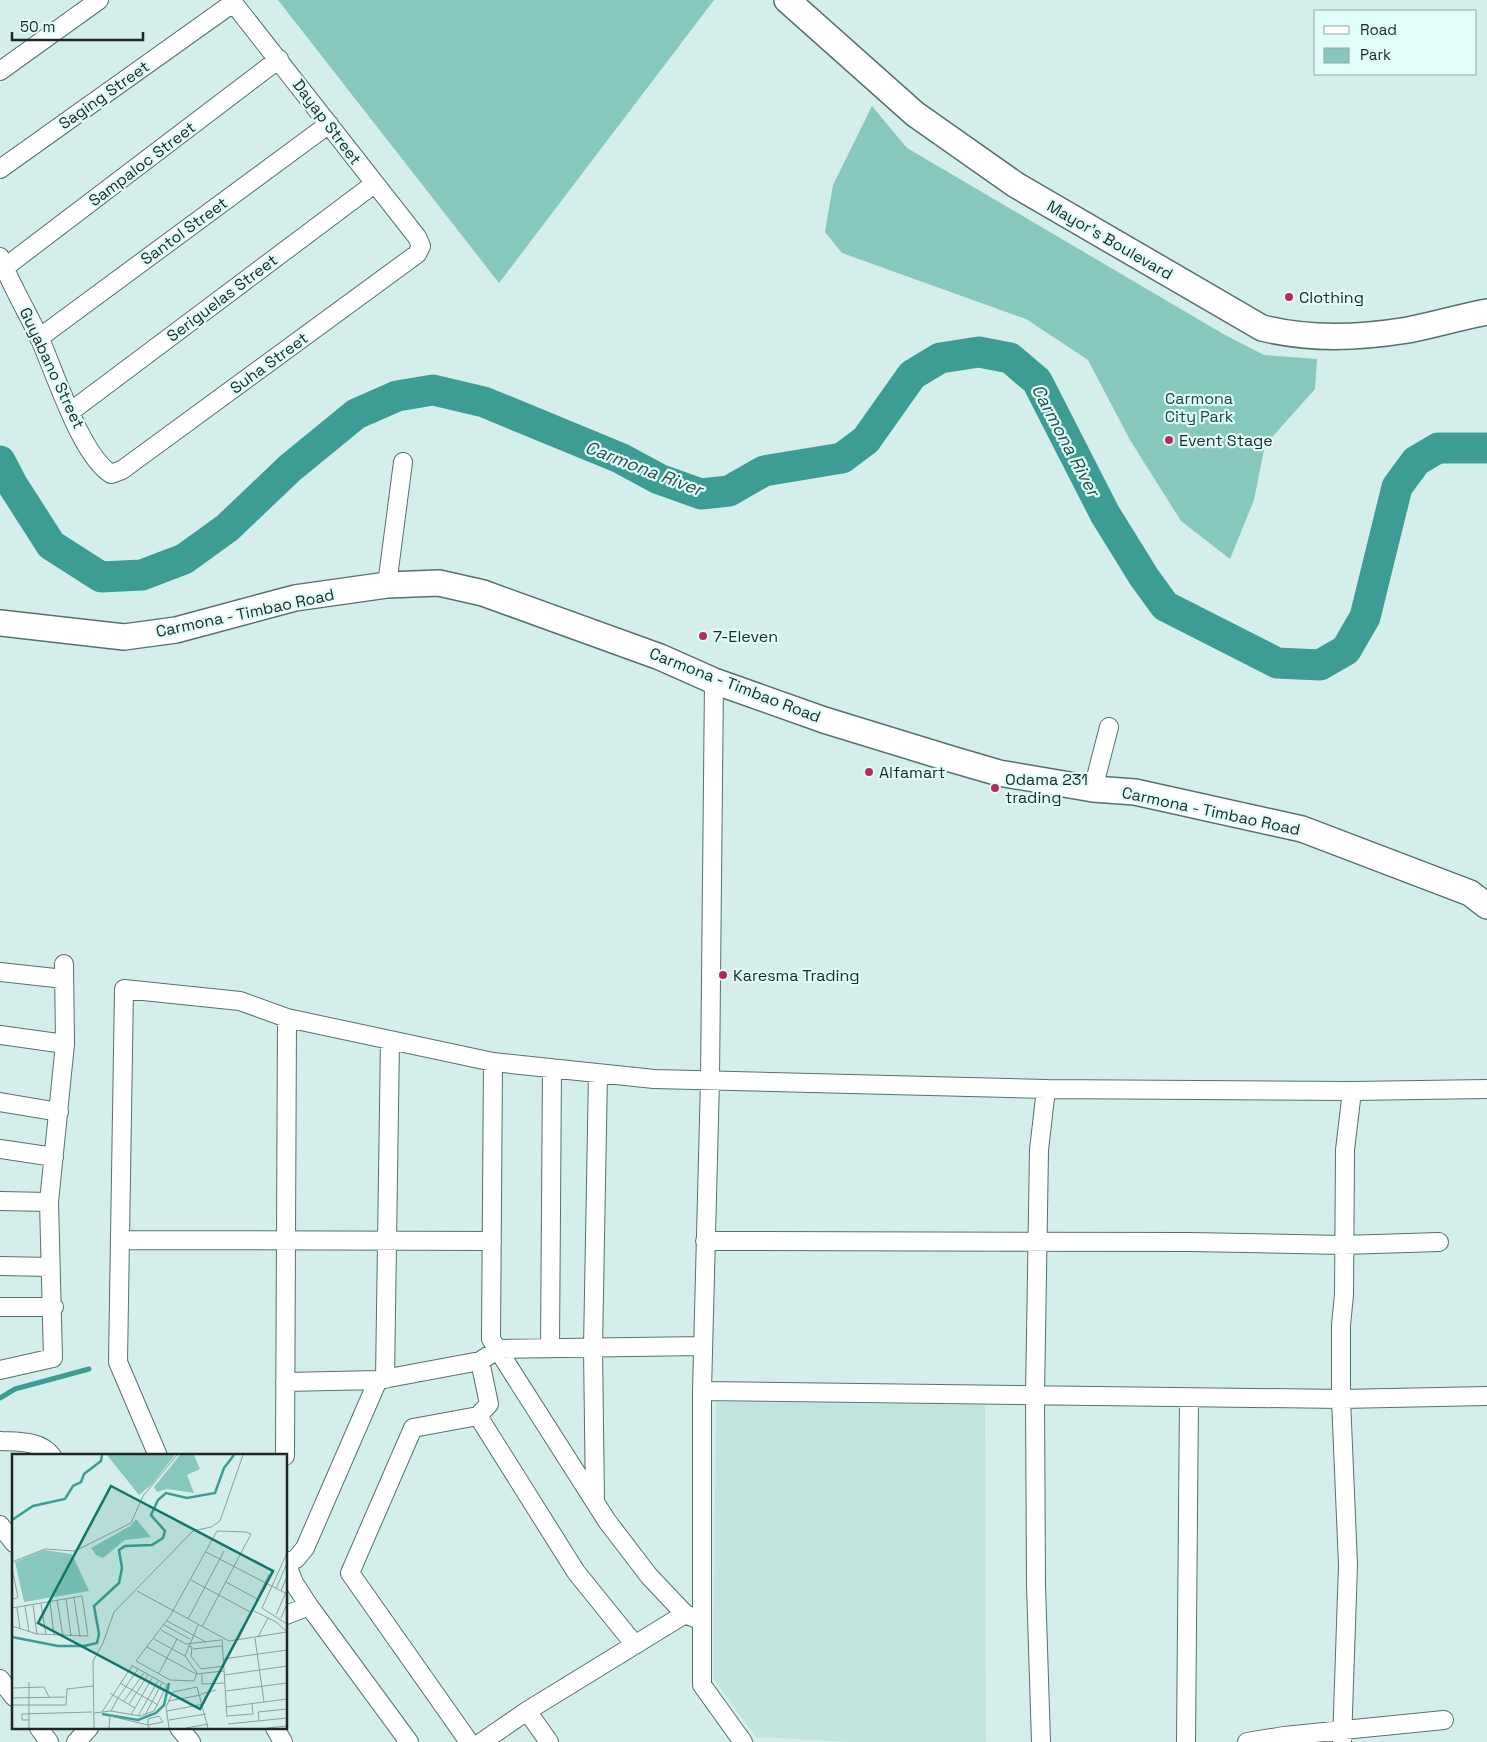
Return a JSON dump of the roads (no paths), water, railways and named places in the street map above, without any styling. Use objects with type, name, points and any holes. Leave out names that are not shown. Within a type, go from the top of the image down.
[{"type":"main road","name":"Mayor's Boulevard","points":[[787,0],[914,114],[1016,185],[1262,328],[1321,338],[1408,330],[1487,312]]},
{"type":"main road","name":"Carmona - Timbao Road","points":[[0,624],[124,637],[176,630],[295,598],[387,584],[438,583],[483,593],[660,657],[714,681],[824,720],[991,771],[1093,789],[1135,792],[1302,829],[1470,893],[1487,906]]},
{"type":"street","points":[[0,71],[98,0]]},
{"type":"street","name":"Dayap Street","points":[[232,2],[279,59],[374,184],[417,237],[421,246]]},
{"type":"street","name":"Saging Street","points":[[0,169],[232,2]]},
{"type":"street","name":"Sampaloc Street","points":[[2,263],[279,59]]},
{"type":"street","name":"Santol Street","points":[[40,338],[329,124]]},
{"type":"street","name":"Seriguelas Street","points":[[70,412],[374,184]]},
{"type":"street","name":"Suha Street","points":[[111,474],[122,470],[417,254],[421,246]]},
{"type":"street","name":"Guyabano Street","points":[[2,263],[40,338],[70,412],[101,467],[111,474]]},
{"type":"street","points":[[387,584],[404,462]]},
{"type":"street","points":[[714,681],[710,1080],[702,1391],[702,1685],[743,1742]]},
{"type":"street","points":[[1093,789],[1109,727]]},
{"type":"street","points":[[0,972],[64,971],[65,1044],[49,1202],[50,1267],[54,1308],[54,1358],[0,1370]]},
{"type":"street","points":[[157,1454],[118,1362],[124,989],[240,1001],[287,1018],[493,1062],[654,1079],[1046,1089],[1352,1091],[1487,1089]]},
{"type":"street","points":[[285,1454],[287,1018]]},
{"type":"street","points":[[0,1035],[65,1044]]},
{"type":"street","points":[[288,1561],[296,1559],[305,1548],[381,1379],[390,1040]]},
{"type":"street","points":[[493,1062],[492,1339],[595,1502],[649,1576],[685,1614],[702,1621]]},
{"type":"street","points":[[550,1348],[552,1068]]},
{"type":"street","points":[[595,1502],[593,1348],[598,1073]]},
{"type":"street","points":[[1041,1742],[1036,1585],[1035,1396],[1039,1150],[1046,1089]]},
{"type":"street","points":[[1341,1736],[1348,1565],[1341,1399],[1343,1245],[1345,1150],[1352,1091]]},
{"type":"street","points":[[0,1102],[59,1112]]},
{"type":"street","points":[[0,1149],[54,1157]]},
{"type":"street","points":[[0,1201],[49,1202]]},
{"type":"street","points":[[120,1240],[492,1241]]},
{"type":"street","points":[[705,1241],[1343,1245],[1439,1242]]},
{"type":"street","points":[[0,1266],[50,1267]]},
{"type":"street","points":[[0,1307],[54,1308]]},
{"type":"street","points":[[285,1382],[381,1379],[480,1361],[498,1349],[703,1346]]},
{"type":"street","points":[[469,1742],[350,1573],[413,1428],[478,1416],[489,1404],[480,1361]]},
{"type":"street","points":[[702,1391],[1341,1399],[1487,1396]]},
{"type":"street","points":[[1186,1742],[1189,1398]]},
{"type":"street","points":[[478,1416],[576,1572],[635,1645]]},
{"type":"street","points":[[0,1442],[27,1442],[47,1450],[50,1454]]},
{"type":"street","points":[[0,1525],[12,1540]]},
{"type":"street","points":[[288,1567],[294,1583],[309,1606],[409,1742]]},
{"type":"street","points":[[288,1614],[309,1606]]},
{"type":"street","points":[[482,1742],[527,1711],[685,1614]]},
{"type":"street","points":[[0,1679],[12,1694]]},
{"type":"street","points":[[527,1711],[549,1742]]},
{"type":"street","points":[[1247,1742],[1341,1736],[1444,1720]]},
{"type":"street","points":[[40,1730],[49,1742]]},
{"type":"street","points":[[76,1742],[87,1730]]},
{"type":"street","points":[[181,1730],[191,1742]]},
{"type":"street","points":[[276,1730],[283,1742]]},
{"type":"waterway","name":"Carmona River","points":[[0,461],[12,484],[51,545],[101,577],[142,575],[184,559],[227,528],[290,468],[356,414],[397,396],[433,390],[484,402],[620,458],[659,479],[701,494],[729,491],[764,471],[842,458],[866,440],[912,375],[940,358],[979,352],[1010,358],[1037,381],[1105,514],[1144,577],[1165,606],[1277,663],[1320,665],[1346,650],[1365,617],[1397,487],[1416,461],[1438,448],[1487,448]]},
{"type":"waterway","points":[[0,1398],[15,1389],[89,1369]]},
{"type":"place","name":"Clothing","points":[[1289,297]]},
{"type":"place","name":"Event Stage","points":[[1169,440]]},
{"type":"place","name":"7-Eleven","points":[[703,636]]},
{"type":"place","name":"Alfamart","points":[[869,772]]},
{"type":"place","name":"Odama 231 trading","points":[[995,788]]},
{"type":"place","name":"Karesma Trading","points":[[723,975]]},
{"type":"park label","name":"Carmona City Park","points":[[1199,407]]}]
